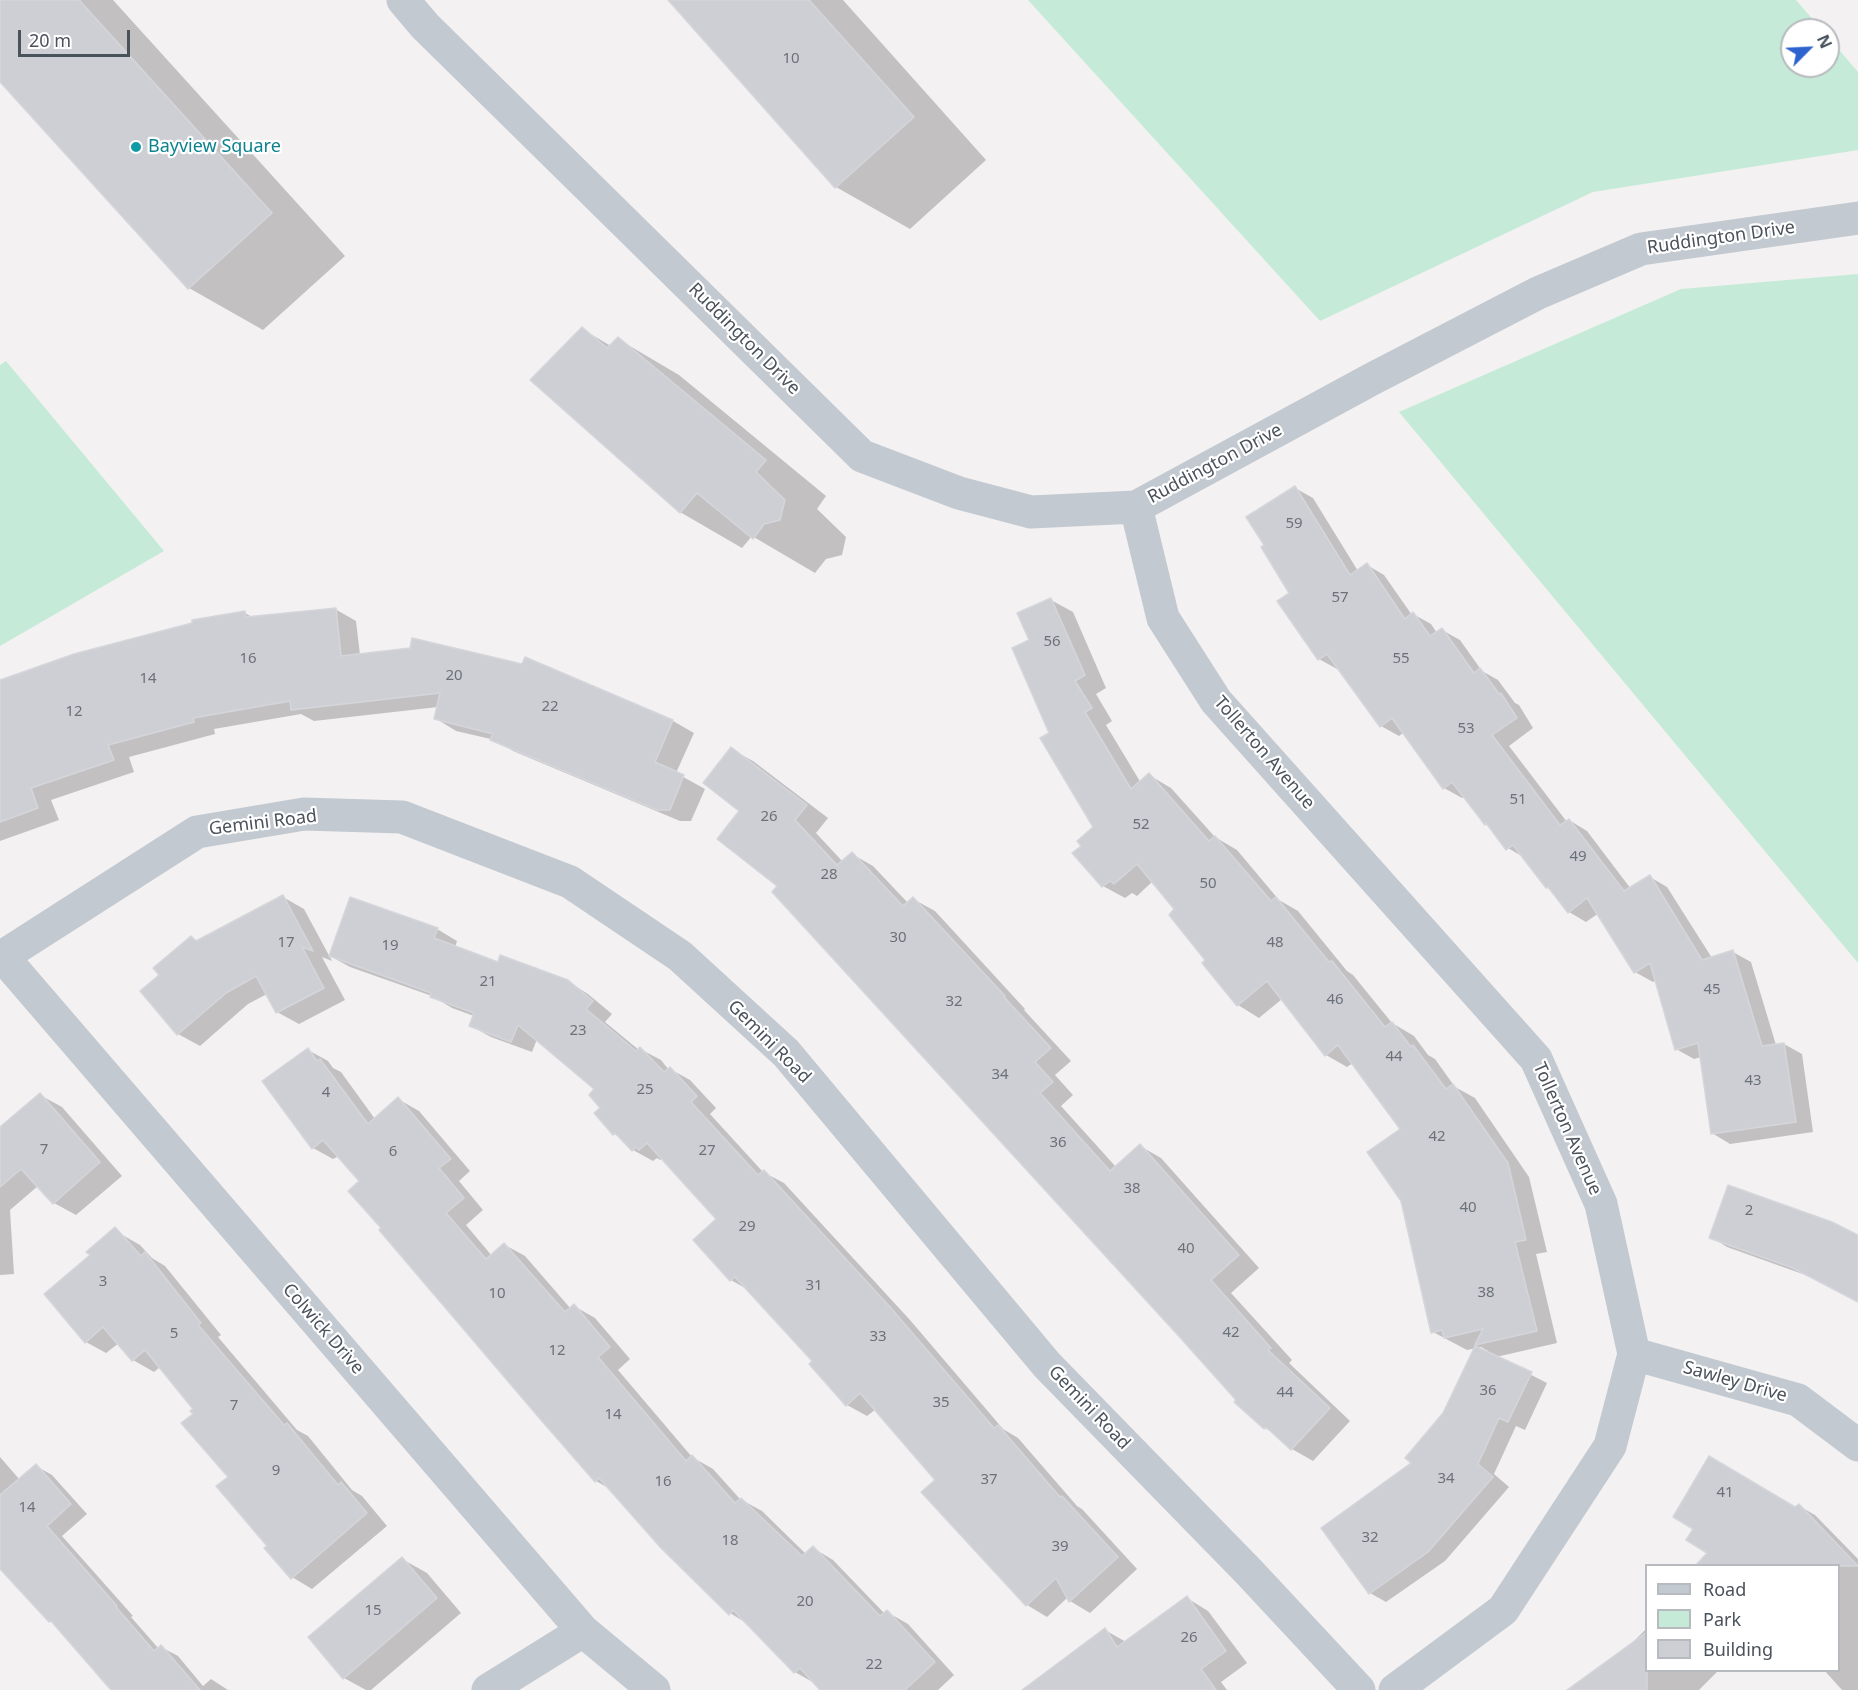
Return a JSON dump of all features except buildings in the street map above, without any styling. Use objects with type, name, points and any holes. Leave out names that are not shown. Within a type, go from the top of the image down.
[{"type":"street","name":"Ruddington Drive","points":[[403,0],[425,26],[862,456],[959,493],[1031,512],[1136,507],[1372,379],[1538,293],[1641,249],[1858,218]]},
{"type":"street","name":"Tollerton Avenue","points":[[1136,507],[1163,618],[1216,700],[1536,1059],[1601,1204],[1634,1354],[1610,1446],[1503,1610],[1395,1690]]},
{"type":"street","name":"Gemini Road","points":[[2,957],[197,832],[304,814],[402,817],[570,882],[680,956],[786,1053],[1047,1365],[1249,1572],[1359,1690]]},
{"type":"street","name":"Colwick Drive","points":[[2,957],[583,1631],[654,1690]]},
{"type":"street","name":"Sawley Drive","points":[[1634,1354],[1798,1400],[1858,1445]]},
{"type":"street","points":[[488,1690],[583,1631]]},
{"type":"green space","points":[[1028,0],[1796,0],[1812,18],[1780,18],[1780,78],[1840,78],[1840,51],[1858,72],[1858,150],[1593,192],[1320,321]]},
{"type":"green space","points":[[1858,274],[1858,963],[1399,412],[1681,289]]},
{"type":"green space","points":[[6,361],[164,551],[0,646],[0,365]]},
{"type":"place","name":"Bayview Square","points":[[136,147]]}]
